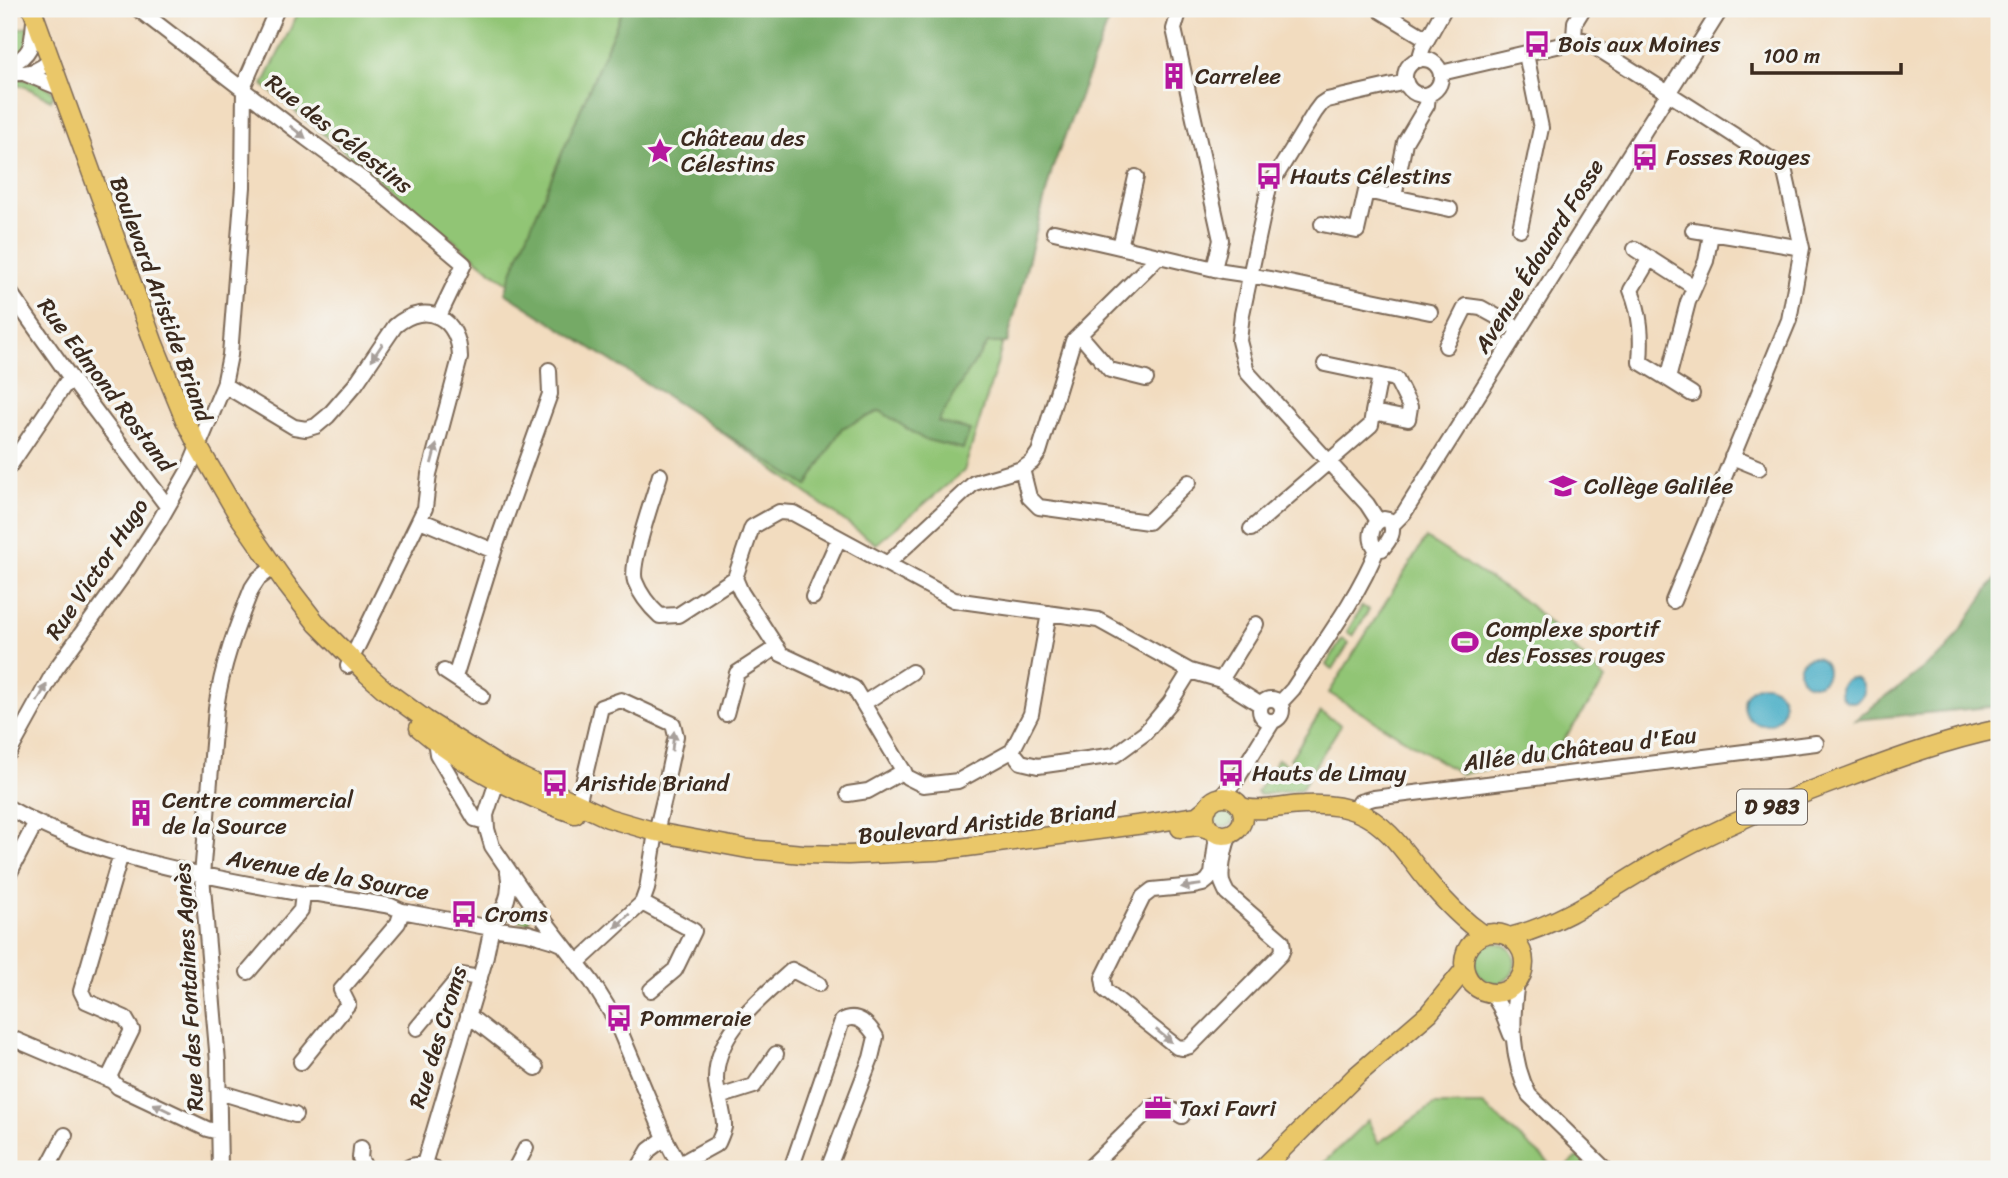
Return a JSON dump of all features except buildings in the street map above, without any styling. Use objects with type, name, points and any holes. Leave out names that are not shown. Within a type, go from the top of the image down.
[{"type":"main road","name":"Boulevard Aristide Briand","points":[[33,13],[169,383],[197,450],[271,569],[350,663],[436,747],[656,835],[716,850],[767,857],[852,862],[952,856],[1194,827],[1224,831],[1250,819],[1326,806]]},
{"type":"main road","name":"Boulevard Aristide Briand","points":[[350,663],[499,773],[550,805],[610,826],[777,852],[848,855],[974,848],[1197,816],[1226,803],[1251,809],[1326,806],[1355,811],[1387,831],[1447,904],[1485,934]]},
{"type":"main road","name":"D 983","points":[[1510,936],[1526,933],[1560,919],[1671,855],[1812,790],[1965,736],[1999,729]]},
{"type":"main road","points":[[1226,803],[1243,814],[1224,831],[1206,819],[1226,803]]},
{"type":"main road","name":"Boulevard Aristide Briand","points":[[1447,904],[1468,949]]},
{"type":"main road","name":"D 983","points":[[1524,957],[1560,919]]},
{"type":"main road","points":[[1429,1013],[1454,1000],[1486,992],[1501,993],[1517,982],[1524,957],[1517,942],[1510,936],[1501,933],[1485,934],[1475,940],[1468,949],[1464,970],[1474,985],[1486,992]]},
{"type":"main road","points":[[1262,1169],[1357,1075],[1429,1013],[1464,970]]},
{"type":"street","name":"Rue des Célestins","points":[[138,9],[373,187],[464,264],[439,316]]},
{"type":"street","name":"Rue Victor Hugo","points":[[9,753],[55,670],[128,569],[188,471],[225,385],[230,355],[243,187],[244,85],[277,9]]},
{"type":"street","points":[[1180,9],[1174,29],[1221,240],[1214,269]]},
{"type":"street","points":[[1419,60],[1423,47],[1444,9]]},
{"type":"street","points":[[1574,38],[1575,22],[1583,9]]},
{"type":"street","name":"Avenue Édouard Fosse","points":[[1385,523],[1404,513],[1721,9]]},
{"type":"street","points":[[1381,11],[1427,39]]},
{"type":"street","points":[[9,73],[19,66],[33,43],[33,13]]},
{"type":"street","points":[[1441,73],[1561,45],[1574,38],[1584,40],[1784,168],[1802,248],[1789,320],[1673,601]]},
{"type":"street","points":[[1520,229],[1541,128],[1525,54]]},
{"type":"street","points":[[19,66],[50,60]]},
{"type":"street","points":[[1419,60],[1430,61],[1441,73],[1440,84],[1428,95],[1422,96],[1412,91],[1406,82],[1407,70],[1419,60]]},
{"type":"street","points":[[19,66],[60,88]]},
{"type":"street","points":[[1385,523],[1247,372],[1238,335],[1269,187],[1321,104],[1328,100],[1406,82]]},
{"type":"street","points":[[1394,197],[1405,142],[1427,105],[1428,95]]},
{"type":"street","points":[[1119,247],[1136,177]]},
{"type":"street","points":[[1322,224],[1357,231],[1366,191],[1450,209]]},
{"type":"street","points":[[1693,230],[1802,248]]},
{"type":"street","points":[[1054,232],[1214,269],[1430,312]]},
{"type":"street","points":[[1668,379],[1688,302],[1706,261],[1711,234]]},
{"type":"street","points":[[1635,249],[1695,287]]},
{"type":"street","points":[[887,564],[974,482],[1022,469],[1039,452],[1073,341],[1159,256]]},
{"type":"street","points":[[1650,258],[1631,290],[1639,310],[1642,330],[1640,362],[1692,394]]},
{"type":"street","name":"Rue Edmond Rostand","points":[[9,291],[167,506]]},
{"type":"street","points":[[1446,346],[1466,306],[1481,308],[1519,329]]},
{"type":"street","points":[[225,385],[294,427],[306,429],[316,426],[355,386],[395,326],[402,320],[424,314],[439,316],[455,331],[460,344],[460,358],[429,474],[425,508],[350,663]]},
{"type":"street","points":[[1080,335],[1110,370],[1146,379]]},
{"type":"street","points":[[1325,364],[1396,379],[1410,407],[1408,419],[1373,412]]},
{"type":"street","points":[[482,696],[449,674],[550,394],[549,370]]},
{"type":"street","points":[[1251,529],[1370,425],[1380,376]]},
{"type":"street","points":[[9,467],[70,377]]},
{"type":"street","points":[[1732,457],[1759,468]]},
{"type":"street","points":[[1022,469],[1029,497],[1039,508],[1148,522],[1189,482]]},
{"type":"street","points":[[660,475],[635,560],[634,579],[651,608],[660,616],[678,615],[735,578],[752,527],[779,512],[793,513],[954,600],[1098,620],[1189,671],[1221,680],[1261,705]]},
{"type":"street","points":[[420,520],[494,551]]},
{"type":"street","points":[[1280,703],[1293,689],[1359,587],[1377,549],[1371,540],[1373,526],[1385,523]]},
{"type":"street","points":[[813,597],[839,538]]},
{"type":"street","name":"Rue des Fontaines Agnès","points":[[220,1169],[219,1092],[202,876],[219,683],[227,653],[252,588],[271,569]]},
{"type":"street","points":[[735,578],[741,592],[782,654],[853,688],[904,771],[923,785],[958,781],[1012,751],[1031,714],[1049,613]]},
{"type":"street","points":[[1221,680],[1256,624]]},
{"type":"street","points":[[726,714],[737,673],[777,648]]},
{"type":"street","points":[[1012,751],[1021,762],[1038,766],[1115,755],[1145,733],[1170,703],[1189,671]]},
{"type":"street","points":[[864,703],[912,672]]},
{"type":"street","points":[[1226,803],[1237,779],[1273,722],[1281,716],[1283,709],[1280,703],[1270,699],[1263,702],[1260,712],[1263,718],[1273,722]]},
{"type":"street","points":[[577,963],[642,903],[666,795],[676,736],[673,724],[621,700],[601,707],[579,805]]},
{"type":"street","name":"Allée du Château d'Eau","points":[[1355,811],[1360,802],[1374,798],[1816,743]]},
{"type":"street","points":[[436,747],[475,819],[486,821]]},
{"type":"street","points":[[848,794],[868,791],[904,771]]},
{"type":"street","points":[[499,773],[486,809],[492,846],[507,871],[592,982],[615,1019],[680,1167],[718,1143],[724,1127],[716,1082],[717,1068],[722,1049],[742,1017],[792,970],[819,984]]},
{"type":"street","name":"Avenue de la Source","points":[[9,808],[77,840],[202,876],[391,906],[402,911],[494,919],[507,929],[562,944]]},
{"type":"street","points":[[9,874],[36,822]]},
{"type":"street","points":[[1224,831],[1226,845],[1222,883],[1227,893],[1282,941],[1283,948],[1281,954],[1189,1046],[1177,1047],[1105,990],[1103,978],[1143,897],[1152,890],[1194,886],[1209,880],[1216,842],[1224,831]]},
{"type":"street","points":[[108,1079],[132,1030],[125,1018],[86,1001],[81,991],[121,853]]},
{"type":"street","name":"Rue des Croms","points":[[430,1167],[494,919],[510,889],[507,871]]},
{"type":"street","points":[[248,972],[301,910],[303,894]]},
{"type":"street","name":"Avenue de la Source","points":[[494,919],[517,901],[525,901],[534,907]]},
{"type":"street","points":[[642,903],[694,931],[675,970],[651,990]]},
{"type":"street","points":[[528,933],[535,932],[539,926],[540,919],[534,907]]},
{"type":"street","points":[[301,1062],[348,1004],[341,990],[398,923],[402,911]]},
{"type":"street","points":[[417,1028],[461,975],[480,978]]},
{"type":"street","points":[[1517,982],[1514,999],[1514,1043],[1522,1080],[1530,1095],[1605,1169]]},
{"type":"street","points":[[1486,992],[1500,1007],[1514,1043]]},
{"type":"street","points":[[468,1015],[536,1068]]},
{"type":"street","points":[[791,1169],[842,1021],[848,1018],[858,1019],[870,1026],[876,1037],[871,1058],[828,1169]]},
{"type":"street","points":[[9,1037],[108,1079],[118,1087],[207,1129],[219,1132]]},
{"type":"street","points":[[719,1097],[754,1086],[776,1054]]},
{"type":"street","points":[[219,1092],[295,1115]]},
{"type":"street","points":[[1087,1169],[1158,1104],[1165,1105],[1182,1116]]},
{"type":"street","points":[[47,1169],[65,1135]]},
{"type":"street","points":[[638,1169],[649,1150],[665,1138]]},
{"type":"street","points":[[515,1169],[526,1148]]},
{"type":"street","points":[[361,1149],[360,1158],[366,1169]]},
{"type":"street","points":[[405,1169],[409,1166],[430,1167]]},
{"type":"green space","name":"Château des Célestins","points":[[300,9],[1106,9],[1046,170],[998,361],[964,471],[876,544],[491,271],[263,85]]},
{"type":"green space","name":"Château des Célestins","points":[[623,9],[1113,9],[1052,170],[1007,343],[988,343],[938,422],[970,430],[963,449],[923,439],[880,411],[842,428],[807,486],[505,293]]},
{"type":"green space","points":[[28,27],[27,47],[9,60],[9,31]]},
{"type":"green space","points":[[20,78],[44,84],[54,93],[51,100],[26,87],[9,83],[9,79]]},
{"type":"green space","name":"Complexe sportif des Fosses rouges","points":[[1426,538],[1530,605],[1606,679],[1551,758],[1461,774],[1329,693]]},
{"type":"green space","points":[[1999,574],[1999,706],[1855,720],[1946,651]]},
{"type":"green space","points":[[1362,606],[1369,610],[1353,636],[1347,632]]},
{"type":"green space","points":[[1342,639],[1349,643],[1333,669],[1326,665]]},
{"type":"green space","points":[[1321,712],[1341,725],[1311,772],[1290,759]]},
{"type":"green space","points":[[1278,759],[1308,777],[1302,789],[1260,795],[1257,792]]},
{"type":"green space","points":[[1224,807],[1231,810],[1234,817],[1231,824],[1224,827],[1217,824],[1214,817],[1217,810]]},
{"type":"green space","points":[[522,908],[530,915],[529,923],[508,918],[511,910]]},
{"type":"green space","points":[[1495,943],[1509,949],[1515,963],[1509,977],[1495,983],[1481,977],[1475,963],[1481,949]]},
{"type":"green space","points":[[1434,1105],[1483,1105],[1556,1169],[1317,1169],[1368,1120],[1378,1143]]},
{"type":"green space","points":[[1581,1154],[1597,1169],[1562,1169]]},
{"type":"water","points":[[1813,657],[1823,661],[1827,671],[1823,681],[1813,685],[1803,681],[1799,671],[1803,661]]},
{"type":"water","points":[[1852,678],[1863,685],[1864,690],[1857,701],[1852,702],[1841,695],[1840,690],[1847,679]]},
{"type":"water","points":[[1764,685],[1772,686],[1778,691],[1783,697],[1783,713],[1778,719],[1772,724],[1764,725],[1756,724],[1750,719],[1745,713],[1744,705],[1745,697],[1750,691],[1756,686]]},
{"type":"place","name":"Bois aux Moines","points":[[1537,44]]},
{"type":"place","name":"Carrelee","points":[[1174,76]]},
{"type":"place","name":"Château des Célestins","points":[[660,151]]},
{"type":"place","name":"Fosses Rouges","points":[[1645,157]]},
{"type":"place","name":"Hauts Célestins","points":[[1269,176]]},
{"type":"place","name":"Collège Galilée","points":[[1563,486]]},
{"type":"place","name":"Complexe sportif des Fosses rouges","points":[[1465,642]]},
{"type":"place","name":"Hauts de Limay","points":[[1231,773]]},
{"type":"place","name":"Aristide Briand","points":[[555,783]]},
{"type":"place","name":"Centre commercial de la Source","points":[[141,813]]},
{"type":"place","name":"Croms","points":[[464,914]]},
{"type":"place","name":"Pommeraie","points":[[619,1018]]},
{"type":"place","name":"Taxi Favri","points":[[1158,1108]]}]
